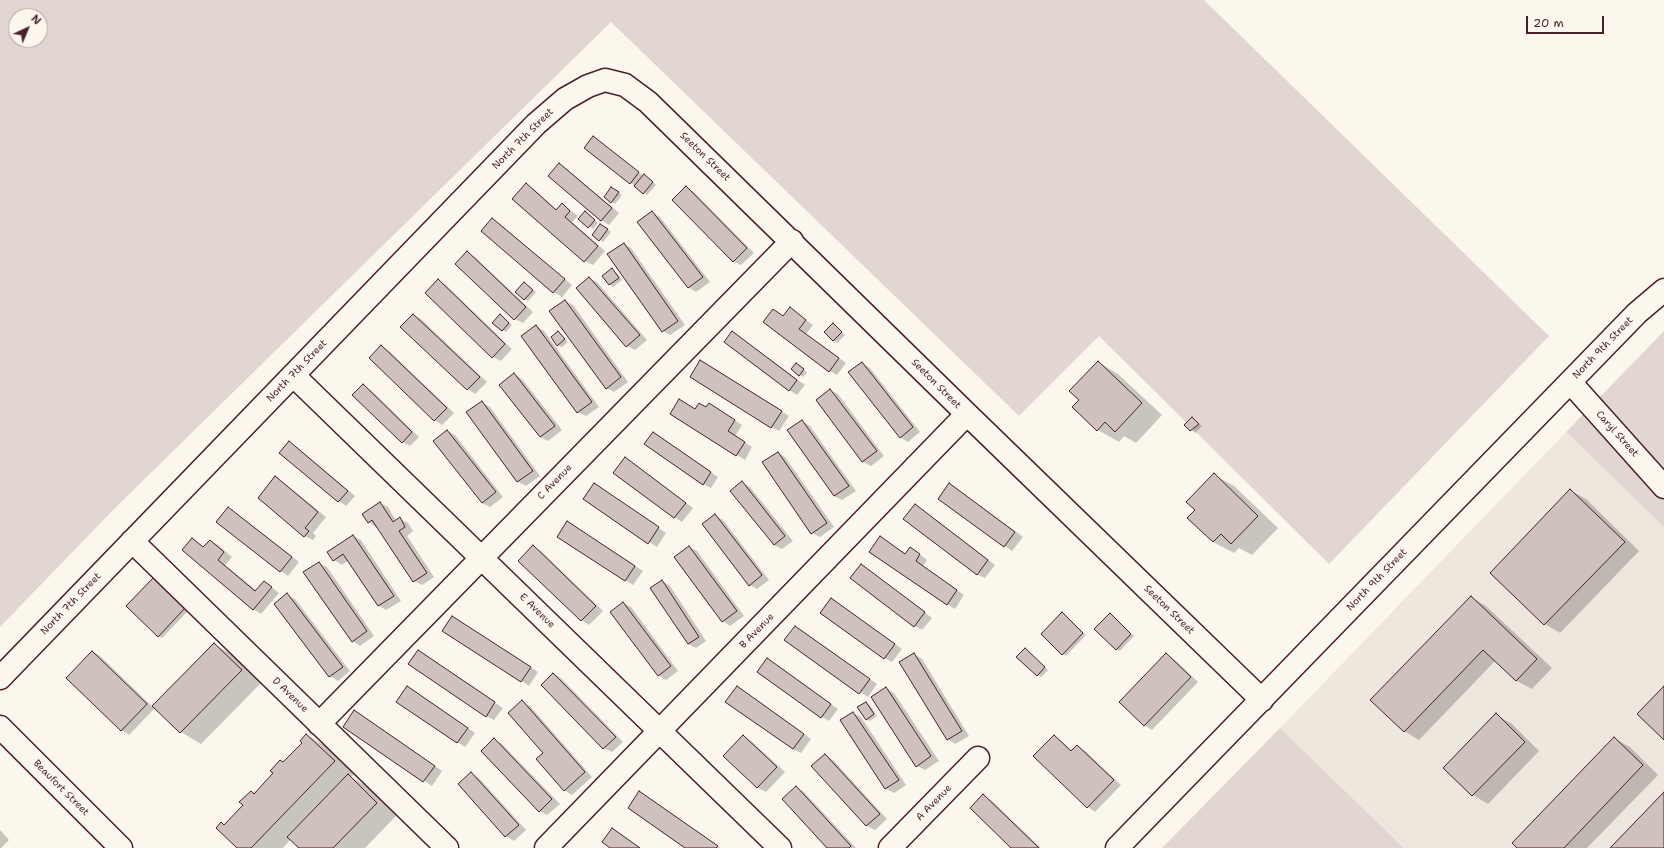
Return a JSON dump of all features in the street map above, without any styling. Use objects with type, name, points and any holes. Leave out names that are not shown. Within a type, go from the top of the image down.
[{"type":"street","name":"Seeton Street","points":[[605,80],[625,85],[648,102],[792,241],[934,383],[1262,700]]},
{"type":"street","name":"North 7th Street","points":[[0,678],[536,124],[565,99],[588,86],[605,80]]},
{"type":"street","name":"C Avenue","points":[[320,724],[792,241]]},
{"type":"street","name":"North 9th Street","points":[[1117,848],[1637,313],[1664,290]]},
{"type":"street","name":"E Avenue","points":[[293,375],[780,848]]},
{"type":"street","name":"Caryl Street","points":[[1570,382],[1664,487]]},
{"type":"street","name":"B Avenue","points":[[546,848],[967,414]]},
{"type":"street","name":"D Avenue","points":[[132,541],[447,848]]},
{"type":"street","name":"Beaufort Street","points":[[0,727],[121,848]]},
{"type":"street","name":"A Avenue","points":[[890,848],[978,758]]},
{"type":"shaded area","points":[[0,0],[1204,0],[1549,336],[1329,564],[1099,336],[1019,416],[611,22],[115,508],[0,627]]},
{"type":"shaded area","points":[[1664,331],[1664,527],[1566,432]]},
{"type":"shaded area","points":[[1566,432],[1664,527],[1664,848],[1404,848],[1280,728]]},
{"type":"shaded area","points":[[1280,728],[1404,848],[1162,848]]},
{"type":"building","points":[[593,136],[639,172],[630,184],[584,148]]},
{"type":"building","points":[[559,163],[612,208],[601,221],[548,176]]},
{"type":"building","points":[[644,174],[653,182],[643,194],[634,186]]},
{"type":"building","points":[[526,183],[556,210],[562,203],[570,211],[565,217],[598,246],[584,262],[512,199]]},
{"type":"building","points":[[686,186],[747,248],[733,262],[672,200]]},
{"type":"building","points":[[611,187],[619,192],[611,203],[604,197]]},
{"type":"building","points":[[585,211],[595,220],[588,228],[578,219]]},
{"type":"building","points":[[652,211],[703,277],[688,288],[637,222]]},
{"type":"building","points":[[492,218],[565,279],[553,293],[481,231]]},
{"type":"building","points":[[600,224],[608,229],[599,241],[592,235]]},
{"type":"building","points":[[624,243],[678,321],[662,332],[607,254]]},
{"type":"building","points":[[467,251],[526,307],[514,320],[455,264]]},
{"type":"building","points":[[612,268],[619,278],[609,285],[602,276]]},
{"type":"building","points":[[589,277],[640,335],[626,347],[576,288]]},
{"type":"building","points":[[438,279],[505,344],[492,358],[425,293]]},
{"type":"building","points":[[524,282],[533,290],[524,300],[515,292]]},
{"type":"building","points":[[565,300],[621,377],[606,389],[549,311]]},
{"type":"building","points":[[790,307],[806,320],[799,329],[839,358],[829,372],[763,322],[773,309],[783,316]]},
{"type":"building","points":[[413,314],[480,377],[467,390],[400,327]]},
{"type":"building","points":[[500,314],[509,323],[502,331],[492,323]]},
{"type":"building","points":[[833,323],[842,332],[833,341],[824,332]]},
{"type":"building","points":[[536,325],[592,402],[577,413],[521,336]]},
{"type":"building","points":[[558,331],[565,339],[557,346],[551,337]]},
{"type":"building","points":[[732,331],[797,380],[789,391],[724,342]]},
{"type":"building","points":[[381,345],[447,408],[434,421],[369,358]]},
{"type":"building","points":[[700,360],[782,411],[771,428],[690,377]]},
{"type":"building","points":[[1098,361],[1142,403],[1115,432],[1105,422],[1097,431],[1072,407],[1079,400],[1069,391]]},
{"type":"building","points":[[862,362],[913,427],[900,438],[848,372]]},
{"type":"building","points":[[796,363],[804,369],[799,376],[791,369]]},
{"type":"building","points":[[514,373],[555,426],[540,437],[499,385]]},
{"type":"building","points":[[363,384],[412,432],[402,443],[352,395]]},
{"type":"building","points":[[830,389],[877,451],[862,462],[816,400]]},
{"type":"building","points":[[679,399],[695,409],[699,403],[706,407],[709,403],[735,420],[728,431],[745,442],[736,456],[670,414]]},
{"type":"building","points":[[482,401],[533,471],[517,482],[466,412]]},
{"type":"building","points":[[1192,417],[1199,424],[1190,431],[1184,425]]},
{"type":"building","points":[[802,420],[849,486],[834,496],[787,430]]},
{"type":"building","points":[[447,430],[496,492],[482,503],[433,441]]},
{"type":"building","points":[[653,432],[711,472],[703,485],[644,444]]},
{"type":"building","points":[[289,441],[348,491],[338,502],[279,453]]},
{"type":"building","points":[[778,452],[827,523],[811,534],[762,462]]},
{"type":"building","points":[[625,457],[686,503],[674,518],[613,473]]},
{"type":"building","points":[[1214,473],[1258,516],[1231,544],[1221,534],[1213,542],[1187,518],[1195,510],[1186,502]]},
{"type":"building","points":[[275,476],[318,512],[305,528],[309,531],[304,537],[258,498]]},
{"type":"building","points":[[742,481],[785,536],[774,545],[730,491]]},
{"type":"building","points":[[594,483],[659,527],[648,544],[583,499]]},
{"type":"building","points":[[949,483],[1015,532],[1004,547],[938,499]]},
{"type":"building","points":[[1570,489],[1625,542],[1544,625],[1490,573]]},
{"type":"building","points":[[380,502],[393,522],[400,517],[405,527],[399,531],[427,573],[413,582],[372,520],[368,523],[362,514]]},
{"type":"building","points":[[915,504],[988,560],[977,575],[903,519]]},
{"type":"building","points":[[228,507],[292,557],[280,572],[216,522]]},
{"type":"building","points":[[715,514],[762,575],[749,586],[702,524]]},
{"type":"building","points":[[567,521],[635,566],[625,581],[557,537]]},
{"type":"building","points":[[353,535],[394,596],[378,606],[343,554],[333,561],[327,552]]},
{"type":"building","points":[[880,536],[905,554],[910,547],[920,554],[916,561],[957,590],[947,605],[869,552]]},
{"type":"building","points":[[192,538],[203,547],[210,540],[224,552],[218,560],[255,591],[264,581],[272,587],[253,610],[182,550]]},
{"type":"building","points":[[533,545],[596,606],[581,621],[518,561]]},
{"type":"building","points":[[689,546],[737,611],[722,622],[674,557]]},
{"type":"building","points":[[319,562],[367,631],[352,642],[303,572]]},
{"type":"building","points":[[861,564],[925,612],[914,627],[850,578]]},
{"type":"building","points":[[154,577],[185,608],[158,637],[126,606]]},
{"type":"building","points":[[662,580],[699,637],[688,644],[650,588]]},
{"type":"building","points":[[287,593],[343,667],[329,677],[274,604]]},
{"type":"building","points":[[1471,596],[1537,659],[1516,681],[1483,650],[1404,732],[1370,700]]},
{"type":"building","points":[[831,598],[895,644],[884,659],[820,613]]},
{"type":"building","points":[[623,602],[671,666],[658,676],[610,612]]},
{"type":"building","points":[[1062,612],[1083,633],[1062,655],[1041,634]]},
{"type":"building","points":[[1110,613],[1131,634],[1116,650],[1094,629]]},
{"type":"building","points":[[452,616],[531,667],[521,682],[442,631]]},
{"type":"building","points":[[795,626],[870,679],[859,694],[784,640]]},
{"type":"building","points":[[214,643],[242,670],[180,733],[152,706]]},
{"type":"building","points":[[1025,648],[1045,667],[1037,676],[1016,657]]},
{"type":"building","points":[[418,650],[495,702],[486,717],[408,664]]},
{"type":"building","points":[[92,651],[147,704],[121,731],[66,678]]},
{"type":"building","points":[[914,653],[962,731],[947,740],[899,662]]},
{"type":"building","points":[[1166,653],[1191,677],[1144,726],[1119,702]]},
{"type":"building","points":[[767,658],[831,704],[821,718],[757,672]]},
{"type":"building","points":[[553,673],[616,737],[603,749],[541,685]]},
{"type":"building","points":[[407,686],[468,728],[457,743],[396,702]]},
{"type":"building","points":[[737,686],[804,734],[793,749],[725,702]]},
{"type":"building","points":[[1664,686],[1664,740],[1637,714]]},
{"type":"building","points":[[886,687],[931,756],[916,767],[871,697]]},
{"type":"building","points":[[522,700],[585,772],[564,791],[536,759],[543,753],[508,713]]},
{"type":"building","points":[[866,702],[874,714],[866,720],[857,707]]},
{"type":"building","points":[[354,710],[435,766],[423,782],[343,727]]},
{"type":"building","points":[[853,712],[899,780],[885,789],[840,720]]},
{"type":"building","points":[[1496,713],[1525,742],[1472,796],[1443,768]]},
{"type":"building","points":[[306,734],[335,761],[251,848],[237,848],[216,828],[221,822],[224,825],[243,805],[239,802],[251,791],[254,794],[273,773],[270,771],[280,760],[283,762],[302,743],[300,741]]},
{"type":"building","points":[[743,735],[777,767],[757,788],[723,756]]},
{"type":"building","points":[[1054,735],[1071,751],[1077,745],[1114,780],[1087,808],[1033,756]]},
{"type":"building","points":[[1614,737],[1643,765],[1564,848],[1517,848],[1512,843]]},
{"type":"building","points":[[494,738],[552,799],[539,812],[481,751]]},
{"type":"building","points":[[825,754],[880,814],[866,826],[811,766]]},
{"type":"building","points":[[471,772],[519,825],[505,837],[458,784]]},
{"type":"building","points":[[348,774],[377,803],[333,848],[299,848],[287,837]]},
{"type":"building","points":[[796,786],[851,846],[849,848],[827,848],[782,799]]},
{"type":"building","points":[[639,791],[718,846],[716,848],[685,848],[628,808]]},
{"type":"building","points":[[1664,792],[1664,848],[1610,848]]},
{"type":"building","points":[[983,794],[1039,848],[1011,848],[970,808]]},
{"type":"building","points":[[612,828],[640,848],[610,848],[602,842]]}]
